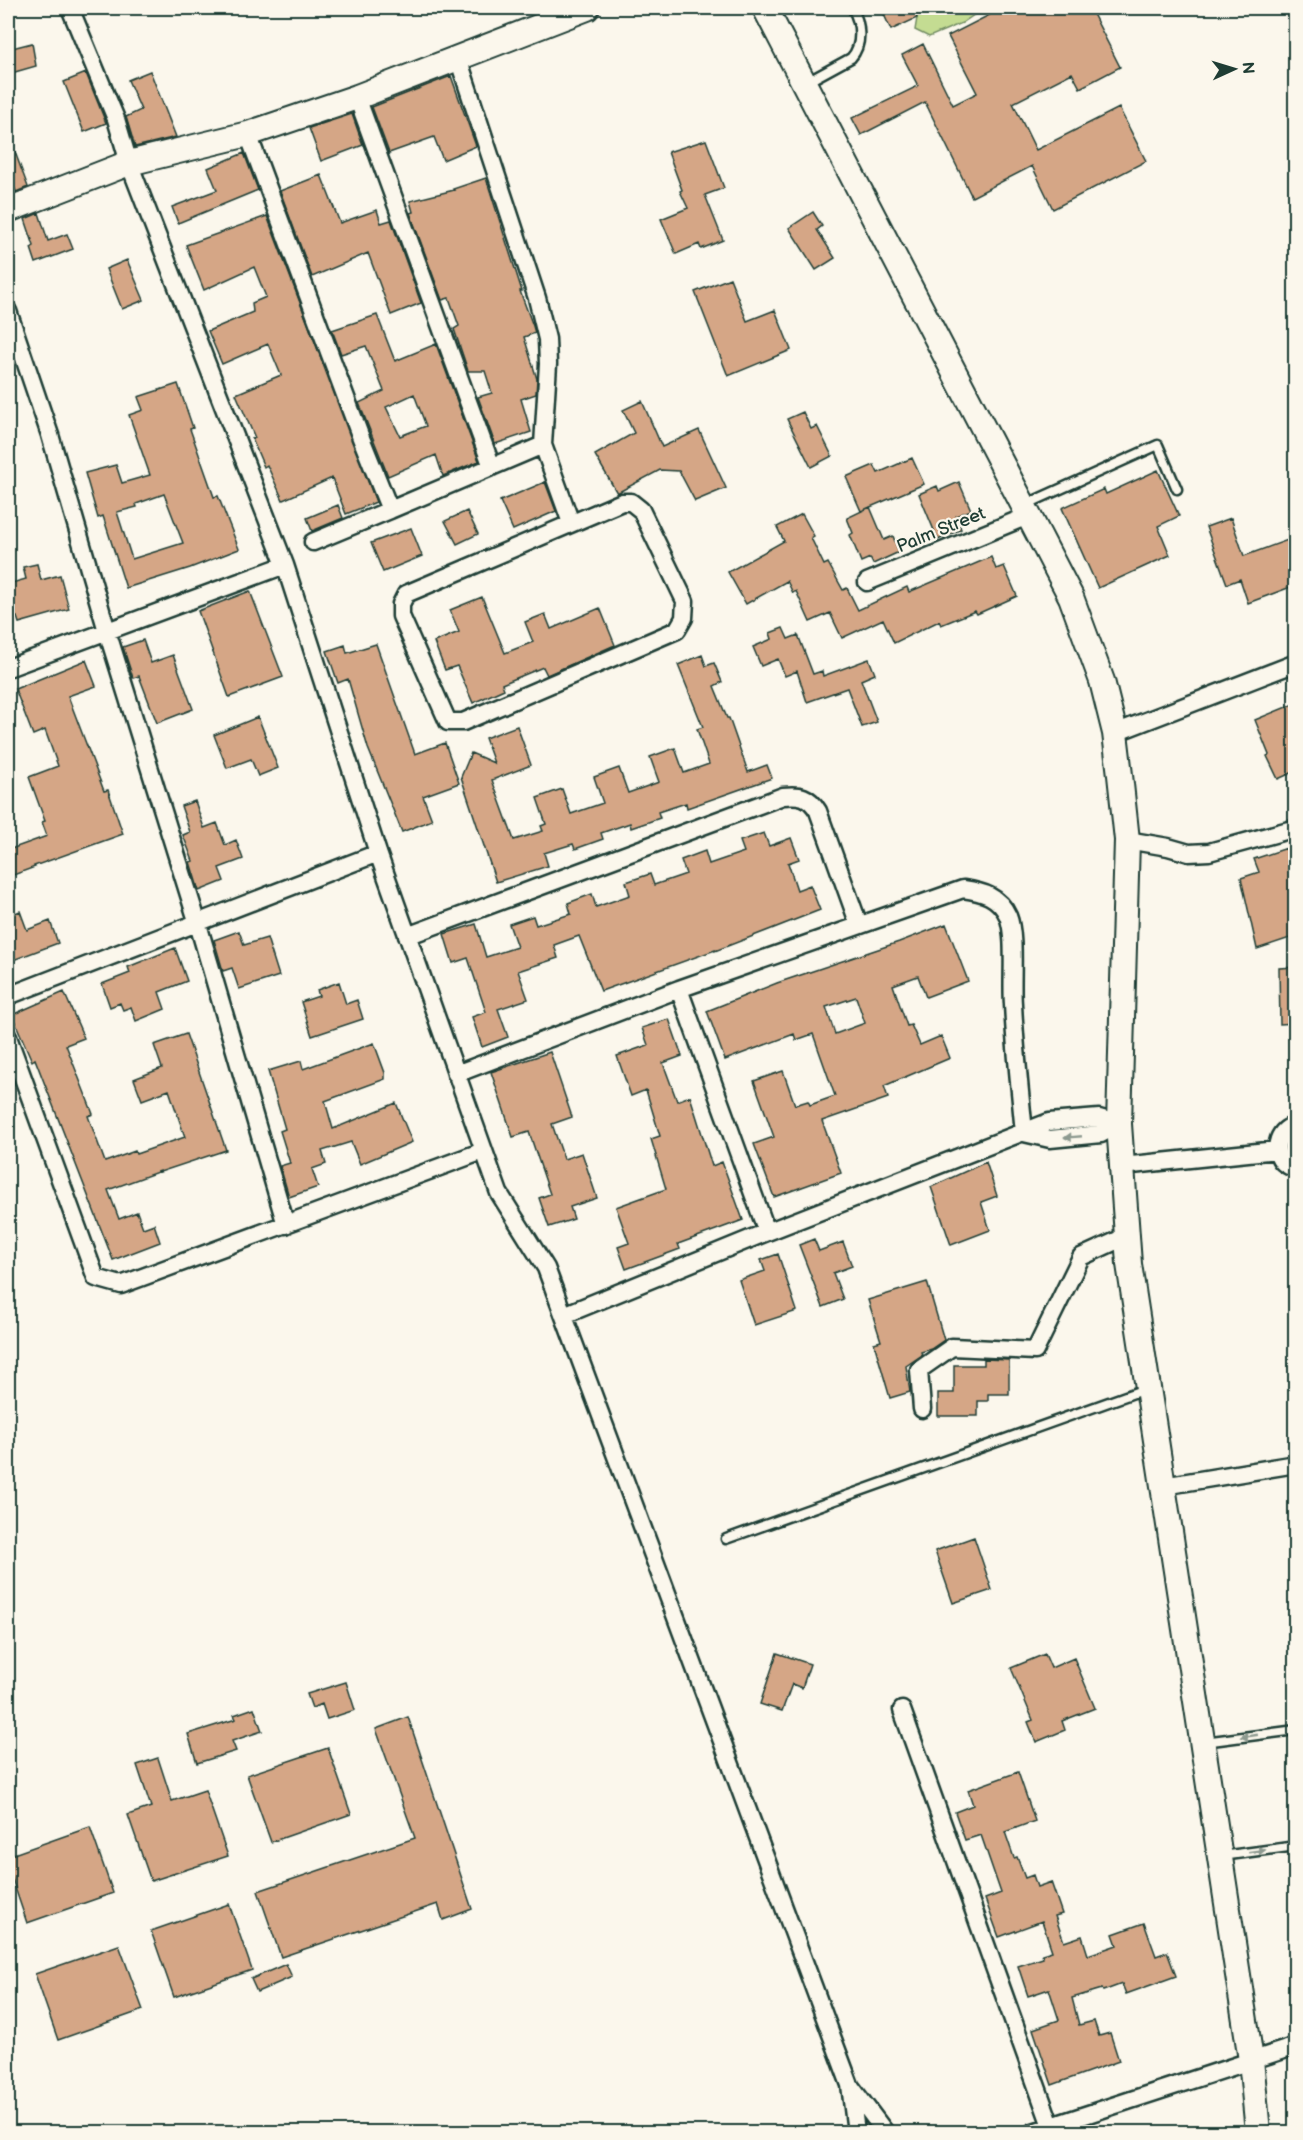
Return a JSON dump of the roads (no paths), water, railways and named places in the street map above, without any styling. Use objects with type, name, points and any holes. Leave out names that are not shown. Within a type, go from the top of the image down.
[{"type":"main road","points":[[8,210],[129,163],[248,134],[357,97],[587,8]]},
{"type":"main road","points":[[765,8],[1071,597],[1102,681],[1115,733],[1127,840],[1119,1124],[1129,1264],[1251,2060],[1258,2133]]},
{"type":"street","points":[[69,8],[116,120],[129,163],[285,565],[378,853],[483,1151],[499,1193],[546,1268],[564,1315],[849,2085],[856,2133]]},
{"type":"street","points":[[458,58],[537,298],[544,329],[548,364],[543,445],[571,523]]},
{"type":"street","points":[[357,97],[492,467]]},
{"type":"street","points":[[248,134],[390,510]]},
{"type":"street","points":[[8,310],[50,435],[107,632],[198,924],[286,1225]]},
{"type":"street","points":[[313,542],[543,445]]},
{"type":"street","points":[[622,502],[631,502],[642,510],[685,601],[684,618],[677,630],[463,722],[448,722],[401,616],[401,604],[406,594],[571,523],[622,502]]},
{"type":"street","name":"Palm Street","points":[[867,582],[1027,510]]},
{"type":"street","points":[[8,668],[285,565]]},
{"type":"street","points":[[1115,733],[1296,663]]},
{"type":"street","points":[[407,936],[783,796],[795,794],[805,796],[818,811],[859,925]]},
{"type":"street","points":[[1127,840],[1189,853],[1209,852],[1296,828]]},
{"type":"street","points":[[8,996],[378,853]]},
{"type":"street","points":[[456,1074],[679,989],[859,925],[963,890],[982,891],[996,900],[1008,917],[1011,934],[1012,1002],[1024,1133]]},
{"type":"street","points":[[679,989],[767,1232]]},
{"type":"street","points":[[8,1037],[96,1278],[120,1285],[483,1151]]},
{"type":"street","points":[[564,1315],[767,1232],[1049,1122],[1099,1118],[1119,1124]]},
{"type":"street","points":[[1296,1125],[1289,1126],[1279,1136],[1277,1150],[1283,1162],[1296,1169]]},
{"type":"street","points":[[1122,1166],[1277,1150]]},
{"type":"street","points":[[922,1409],[919,1370],[952,1347],[1035,1351],[1081,1257],[1127,1236]]},
{"type":"street","points":[[1163,1486],[1296,1464]]},
{"type":"street","points":[[902,1710],[1051,2126]]},
{"type":"street","points":[[1033,2133],[1296,2046]]},
{"type":"street","points":[[849,2085],[885,2133]]},
{"type":"lane","points":[[804,84],[851,58],[856,52],[859,27],[852,8]]},
{"type":"lane","points":[[1027,510],[1158,445],[1177,489]]},
{"type":"lane","points":[[726,1539],[1148,1388]]},
{"type":"lane","points":[[1202,1742],[1296,1730]]},
{"type":"lane","points":[[1218,1856],[1296,1846]]}]
